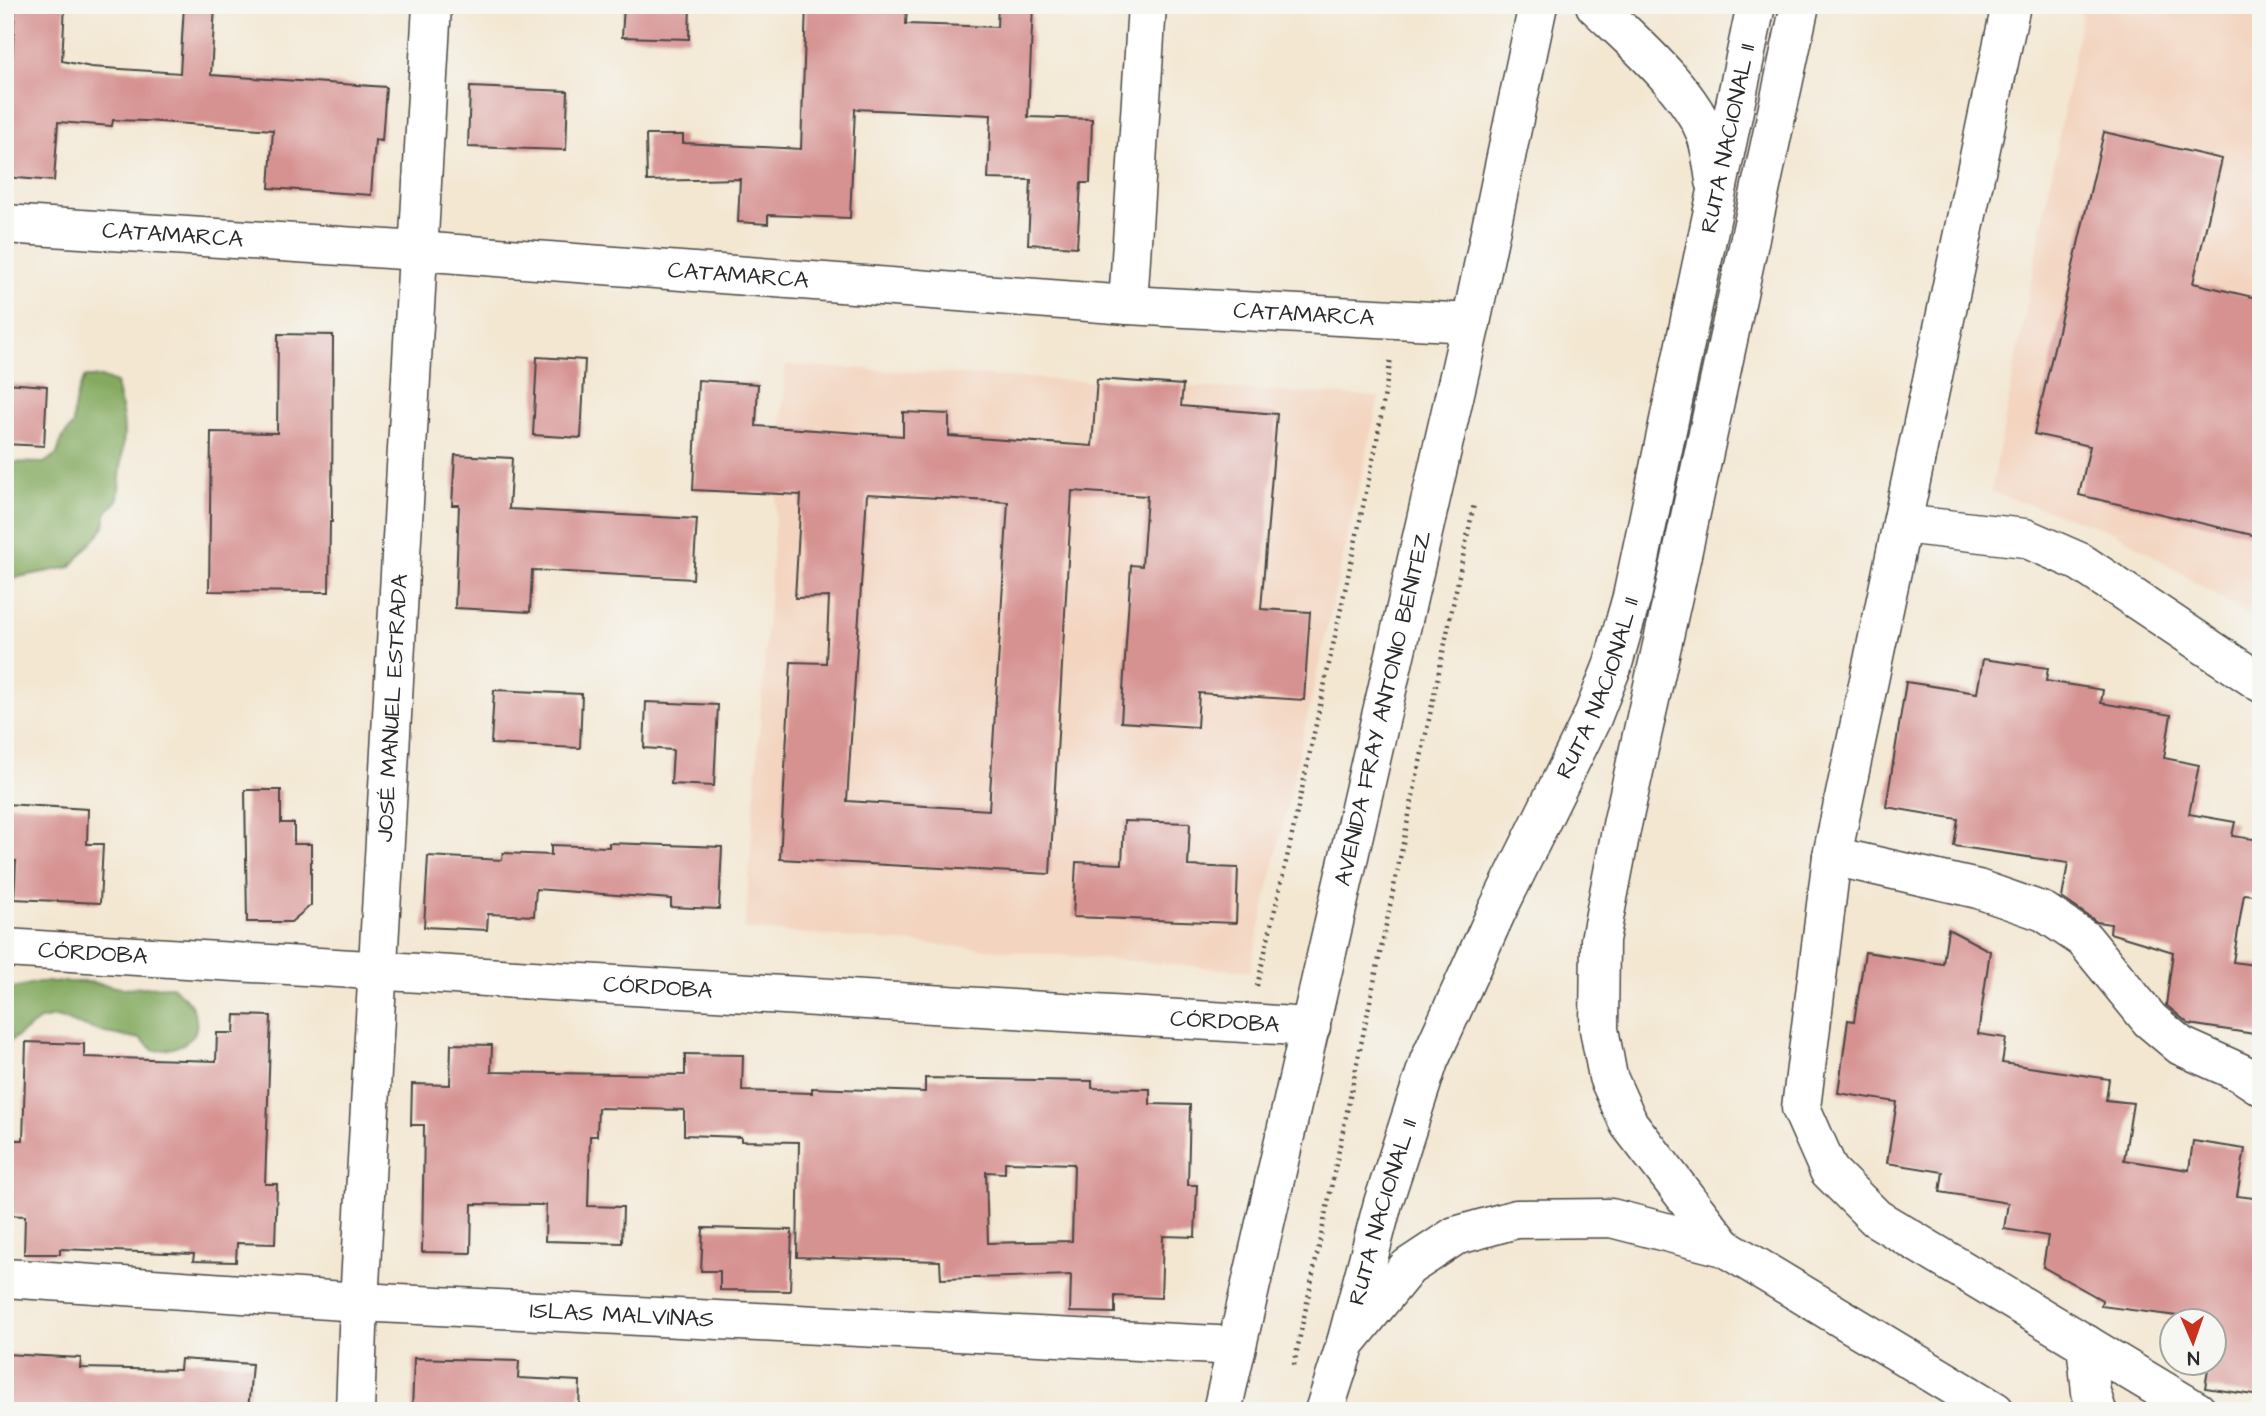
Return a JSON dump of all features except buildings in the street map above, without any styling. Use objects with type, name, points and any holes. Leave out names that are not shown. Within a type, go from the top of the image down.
[{"type":"main road","name":"JOSÉ MANUEL ESTRADA","points":[[355,1411],[432,5]]},
{"type":"main road","points":[[1128,305],[1147,5]]},
{"type":"main road","name":"AVENIDA FRAY ANTONIO BENITEZ","points":[[1222,1411],[1471,323],[1538,5]]},
{"type":"main road","points":[[1595,5],[1661,70],[1689,104],[1707,136],[1717,191]]},
{"type":"main road","name":"RUTA NACIONAL 11","points":[[1324,1411],[1346,1343],[1384,1203],[1429,1061],[1496,913],[1592,718],[1612,667],[1632,597],[1756,5]]},
{"type":"main road","name":"RUTA NACIONAL 11","points":[[1724,1248],[1629,1124],[1608,1077],[1599,1029],[1600,940],[1622,825],[1800,5]]},
{"type":"main road","points":[[2011,5],[1832,856],[1801,1108],[1829,1171],[1876,1217],[2197,1411]]},
{"type":"main road","name":"CATAMARCA","points":[[5,224],[418,251],[1128,305],[1471,323]]},
{"type":"main road","points":[[1902,524],[2025,538],[2080,562],[2261,683]]},
{"type":"main road","points":[[1832,856],[1978,889],[2044,912],[2084,939],[2150,1020],[2181,1046],[2241,1073],[2261,1086]]},
{"type":"main road","name":"CÓRDOBA","points":[[5,948],[1311,1027]]},
{"type":"main road","name":"RUTA NACIONAL 11","points":[[1346,1343],[1408,1267],[1455,1236],[1516,1219],[1612,1218],[1724,1248],[1995,1411]]},
{"type":"main road","name":"ISLAS MALVINAS","points":[[5,1278],[359,1302],[1237,1346]]},
{"type":"main road","points":[[2086,1344],[2091,1392],[2097,1411]]},
{"type":"path","points":[[1250,1023],[1375,450],[1396,319]]},
{"type":"path","points":[[1292,1372],[1476,493]]},
{"type":"shaded area","points":[[2084,5],[2261,5],[2261,623],[2115,532],[1991,492]]},
{"type":"shaded area","points":[[786,365],[1379,397],[1250,971],[745,929]]},
{"type":"green space","points":[[85,377],[101,377],[116,383],[124,434],[118,500],[107,512],[103,529],[70,567],[5,582],[5,462],[44,463],[57,454],[62,438],[73,425],[79,389]]},
{"type":"green space","points":[[39,982],[89,982],[122,988],[172,986],[192,1008],[195,1030],[192,1037],[179,1046],[154,1051],[141,1039],[105,1033],[56,1017],[40,1020],[5,1045],[5,990]]}]
